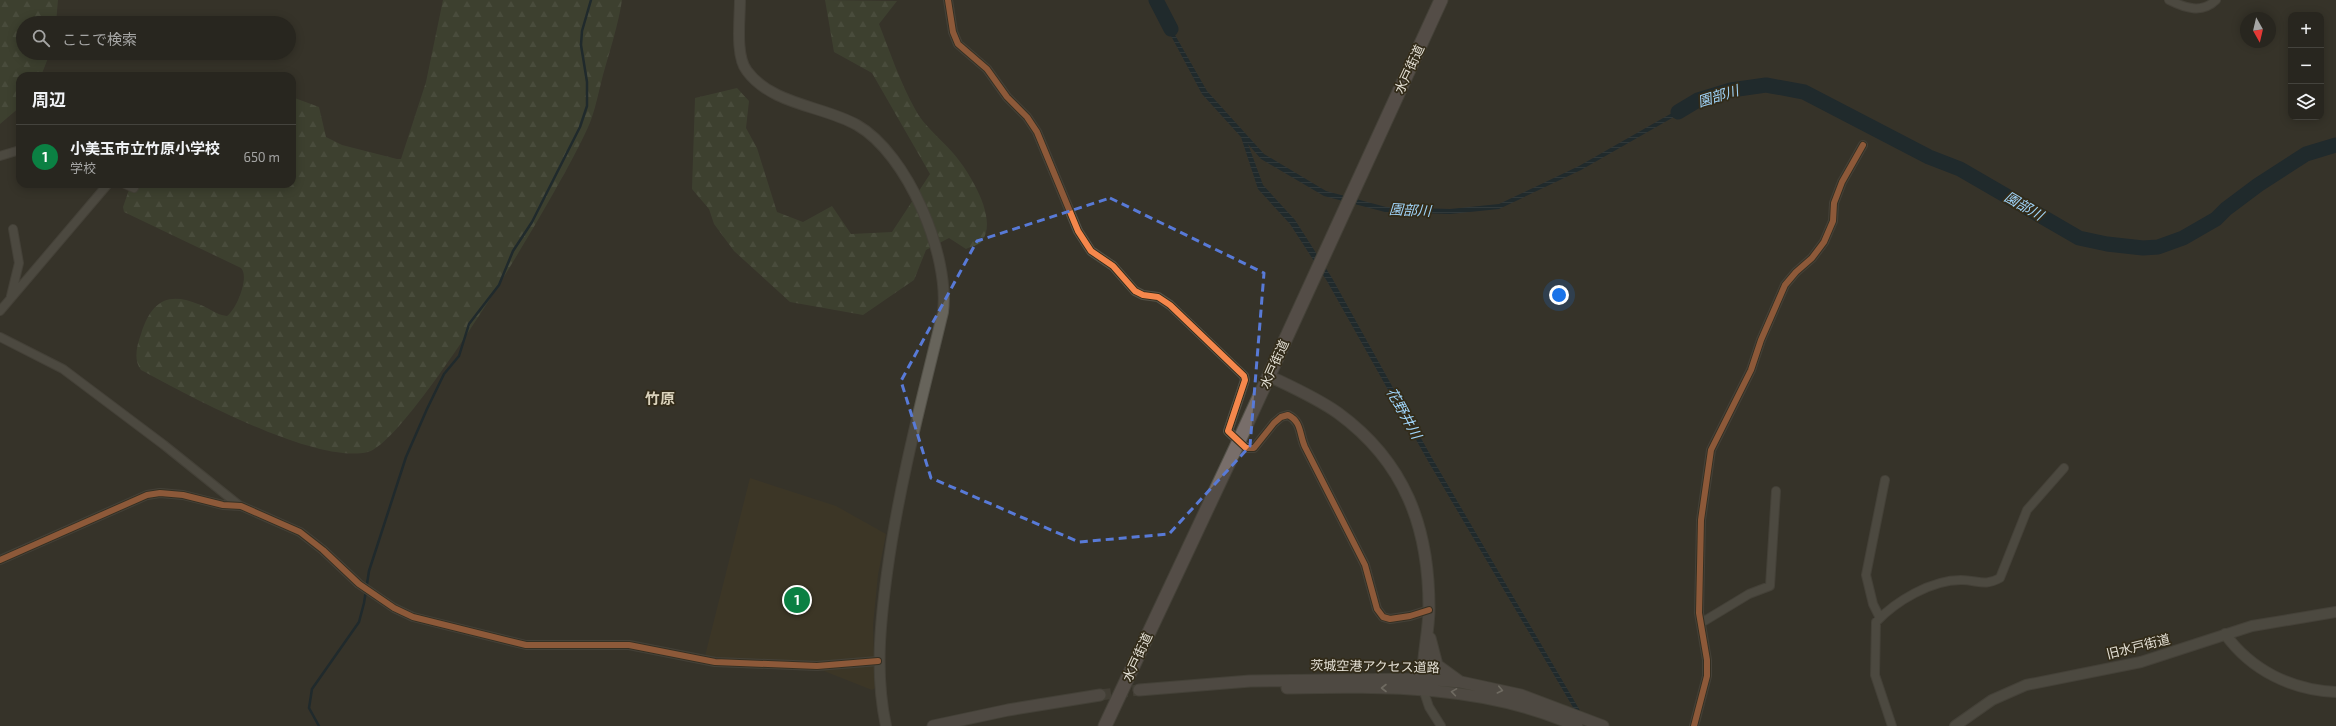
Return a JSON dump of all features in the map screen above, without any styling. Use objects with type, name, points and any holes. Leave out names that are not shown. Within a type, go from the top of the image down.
[{"type":"highway","name":"水戸街道","points":[[1105,726],[1238,443],[1342,213],[1441,0]]},
{"type":"main road","points":[[1268,376],[1338,413],[1368,439],[1392,468],[1414,508],[1421,529],[1427,556],[1429,610],[1422,684]]},
{"type":"main road","points":[[1428,626],[1432,651],[1437,665],[1451,677],[1462,682]]},
{"type":"main road","name":"茨城空港アクセス道路","points":[[1138,694],[1250,681],[1422,684],[1462,682],[1520,695],[1603,726]]},
{"type":"main road","name":"茨城空港アクセス道路","points":[[1422,684],[1520,705],[1578,726]]},
{"type":"main road","points":[[933,726],[1008,710],[1100,698]]},
{"type":"street","points":[[740,0],[741,59],[746,71],[760,85],[775,94],[856,124],[873,136],[887,149],[921,206],[943,276],[945,296],[943,312],[902,481],[882,611],[878,661],[886,726]]},
{"type":"street","points":[[948,0],[953,32],[958,44],[987,69],[1007,98],[1027,117],[1037,132],[1078,231],[1091,251],[1113,266],[1135,291],[1143,295],[1158,297],[1170,305],[1244,376],[1245,380],[1228,431],[1238,443],[1246,448],[1254,448],[1281,417],[1288,415],[1296,419],[1300,426],[1301,436],[1312,461],[1365,565],[1377,609],[1383,617],[1390,619],[1410,616],[1429,610]]},
{"type":"street","points":[[2169,0],[2193,9],[2210,6],[2216,0]]},
{"type":"street","points":[[1694,726],[1707,676],[1707,660],[1699,614],[1701,520],[1711,450],[1751,370],[1760,340],[1785,285],[1812,258],[1824,242],[1833,221],[1834,203],[1842,182],[1863,145]]},
{"type":"street","points":[[0,156],[16,151]]},
{"type":"street","points":[[0,311],[105,188]]},
{"type":"street","points":[[10,299],[19,263],[13,229]]},
{"type":"street","points":[[0,337],[63,369],[164,445],[241,506],[300,532],[323,550],[359,584],[394,608],[413,617],[526,645],[629,645],[715,662],[817,666],[878,661]]},
{"type":"street","points":[[1892,726],[1876,675],[1876,622],[1888,610],[1932,586],[1960,580],[1990,583],[2000,578],[2027,510],[2064,468]]},
{"type":"street","points":[[1880,618],[1873,604],[1866,575],[1885,480]]},
{"type":"street","points":[[1701,623],[1749,594],[1770,586],[1776,491]]},
{"type":"street","points":[[0,560],[147,494],[160,493],[184,495],[223,505],[241,506]]},
{"type":"street","name":"旧水戸街道","points":[[1955,726],[1992,700],[2026,685],[2140,662],[2224,634],[2278,621],[2336,612]]},
{"type":"street","points":[[2224,634],[2244,655],[2262,669],[2281,680],[2308,690],[2336,692]]},
{"type":"street","points":[[1422,684],[1429,707],[1441,726]]},
{"type":"highlighted area","points":[[1110,198],[1264,273],[1250,446],[1169,534],[1079,542],[931,478],[901,381],[977,241]]},
{"type":"shaded area","points":[[750,478],[836,506],[886,534],[878,575],[873,625],[875,688],[872,690],[824,671],[705,656]]},
{"type":"green space","points":[[0,0],[58,0],[57,16],[16,16],[16,60],[47,60],[43,72],[16,72],[16,110],[0,124]]},
{"type":"green space","points":[[443,0],[622,0],[616,29],[593,115],[578,148],[523,245],[488,301],[452,356],[418,403],[389,437],[368,452],[345,453],[317,448],[286,439],[253,426],[189,396],[141,370],[136,357],[138,343],[145,323],[155,307],[161,302],[169,300],[187,300],[227,316],[231,313],[238,301],[244,278],[241,268],[124,212],[123,207],[130,188],[296,188],[296,98],[319,107],[326,137],[342,145],[401,159],[426,82]]},
{"type":"green space","points":[[825,0],[897,1],[879,24],[896,67],[918,115],[953,153],[973,182],[980,195],[987,220],[986,231],[981,242],[966,249],[949,238],[926,250],[914,280],[863,315],[790,302],[734,251],[714,224],[709,209],[692,189],[695,98],[737,88],[749,101],[746,128],[757,148],[777,212],[803,222],[832,206],[851,234],[892,232],[930,174],[872,73],[834,52]]},
{"type":"water","name":"花野井川","points":[[1152,0],[1155,0],[1207,91],[1264,154],[1326,191],[1386,207],[1450,209],[1499,204],[1579,166],[1693,101],[1700,102],[1581,170],[1499,209],[1450,214],[1385,212],[1324,196],[1261,159],[1248,144],[1263,185],[1295,220],[1332,278],[1432,458],[1589,726],[1584,726],[1428,461],[1327,281],[1290,224],[1258,189],[1241,137],[1202,94]]},
{"type":"waterway","points":[[319,726],[309,708],[312,689],[359,622],[364,603],[369,571],[406,457],[444,374],[459,356],[469,324],[499,285],[513,251],[532,222],[580,127],[587,106],[587,82],[581,45],[582,31],[591,0]]},
{"type":"waterway","name":"園部川","points":[[1156,0],[1171,29]]},
{"type":"waterway","name":"園部川","points":[[1678,112],[1698,100],[1731,90],[1766,85],[1804,92],[1929,157],[1960,169],[2079,238],[2107,244],[2143,248],[2158,247],[2183,238],[2216,219],[2226,209],[2258,185],[2306,154],[2336,145]]},
{"type":"tunnel","points":[[1100,695],[1139,690]]},
{"type":"cycle path","points":[[948,0],[953,32],[958,44],[987,69],[1007,97],[1027,117],[1037,132],[1078,231],[1091,251],[1113,266],[1135,291],[1143,295],[1158,297],[1170,305],[1244,376],[1245,380],[1228,431],[1246,448],[1254,448],[1274,423],[1281,417],[1288,415],[1293,418],[1300,429],[1305,447],[1365,565],[1377,609],[1383,617],[1390,619],[1410,616],[1429,610]]},
{"type":"cycle path","points":[[1694,726],[1707,676],[1707,660],[1699,613],[1701,520],[1711,450],[1751,370],[1761,340],[1785,285],[1796,272],[1812,258],[1824,242],[1833,221],[1834,203],[1842,182],[1863,145]]},
{"type":"cycle path","points":[[0,560],[147,495],[160,493],[183,495],[223,505],[241,506],[300,532],[323,550],[359,584],[394,608],[413,617],[526,645],[629,645],[715,662],[817,666],[878,661]]},
{"type":"place","name":"小美玉市立竹原小学校","points":[[797,600]]},
{"type":"district","name":"竹原","points":[[660,399]]}]
